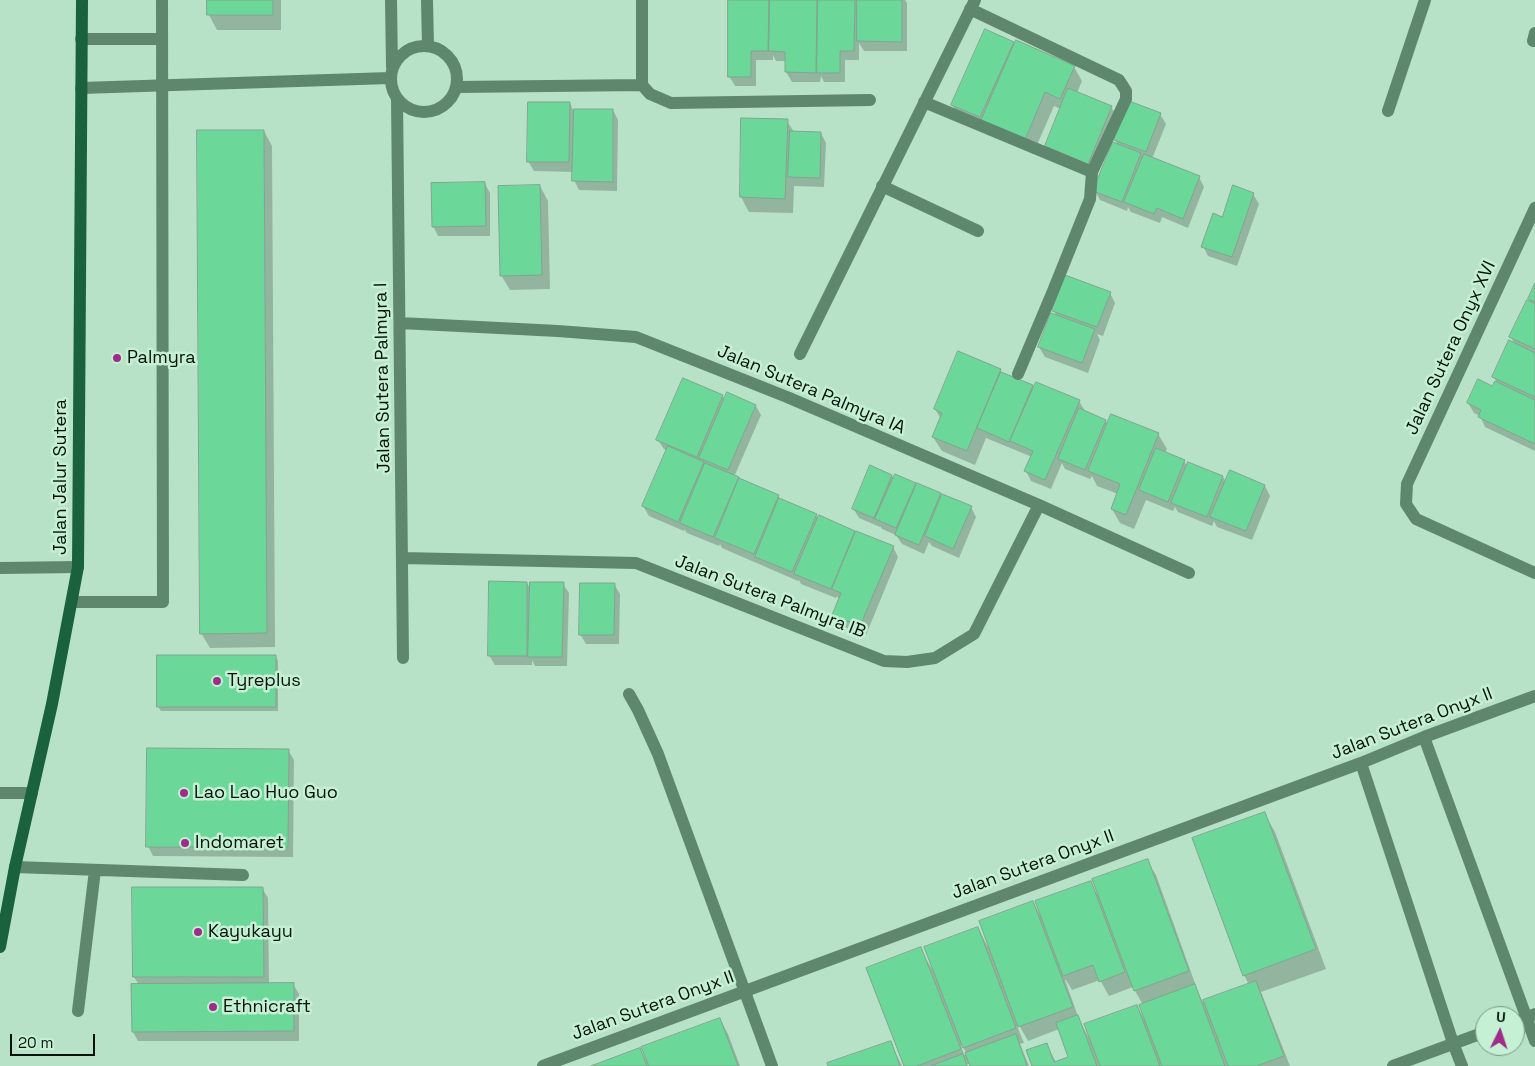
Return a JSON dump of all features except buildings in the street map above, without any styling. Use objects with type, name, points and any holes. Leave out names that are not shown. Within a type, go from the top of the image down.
[{"type":"main road","name":"Jalan Jalur Sutera","points":[[0,947],[14,867],[52,704],[78,567],[82,0]]},
{"type":"street","points":[[72,602],[163,602],[162,0]]},
{"type":"street","points":[[391,73],[398,58],[406,51],[428,46],[439,50],[451,60],[457,76],[456,87],[452,97],[445,105],[435,111],[424,113],[414,111],[404,107],[397,99],[391,89],[391,73],[392,0]]},
{"type":"street","points":[[427,0],[428,46]]},
{"type":"street","points":[[642,0],[642,86],[650,94],[671,103],[870,100]]},
{"type":"street","points":[[1388,111],[1426,0]]},
{"type":"street","points":[[800,354],[972,4],[1119,80],[1126,90],[1126,100],[1092,172],[1090,198],[1018,374]]},
{"type":"street","points":[[81,39],[162,39]]},
{"type":"street","points":[[81,88],[162,86],[391,73]]},
{"type":"street","points":[[456,87],[642,86]]},
{"type":"street","name":"Jalan Sutera Palmyra I","points":[[397,99],[403,658]]},
{"type":"street","points":[[924,102],[1092,172]]},
{"type":"street","points":[[882,186],[978,231]]},
{"type":"street","name":"Jalan Sutera Onyx XVI","points":[[1535,208],[1407,484],[1406,504],[1416,519],[1535,573]]},
{"type":"street","name":"Jalan Sutera Palmyra IA","points":[[400,323],[636,337],[787,397],[1039,505],[1189,573]]},
{"type":"street","name":"Jalan Sutera Palmyra IB","points":[[402,558],[636,563],[884,661],[907,662],[936,658],[974,634],[1039,505]]},
{"type":"street","points":[[0,568],[78,567]]},
{"type":"street","points":[[629,694],[658,754],[772,1066]]},
{"type":"street","name":"Jalan Sutera Onyx II","points":[[543,1066],[1361,763],[1424,737],[1535,696]]},
{"type":"street","points":[[1424,737],[1521,1006]]},
{"type":"street","points":[[1361,763],[1462,1066]]},
{"type":"street","points":[[0,793],[32,793]]},
{"type":"street","points":[[14,867],[243,875]]},
{"type":"street","points":[[78,1011],[95,870]]},
{"type":"street","points":[[1525,1018],[1535,1041]]},
{"type":"street","points":[[1393,1066],[1475,1035]]},
{"type":"place","name":"Palmyra","points":[[117,358]]},
{"type":"place","name":"Tyreplus","points":[[217,681]]},
{"type":"place","name":"Lao Lao Huo Guo","points":[[184,793]]},
{"type":"place","name":"Indomaret","points":[[185,843]]},
{"type":"place","name":"Kayukayu","points":[[198,932]]},
{"type":"place","name":"Ethnicraft","points":[[213,1007]]}]
